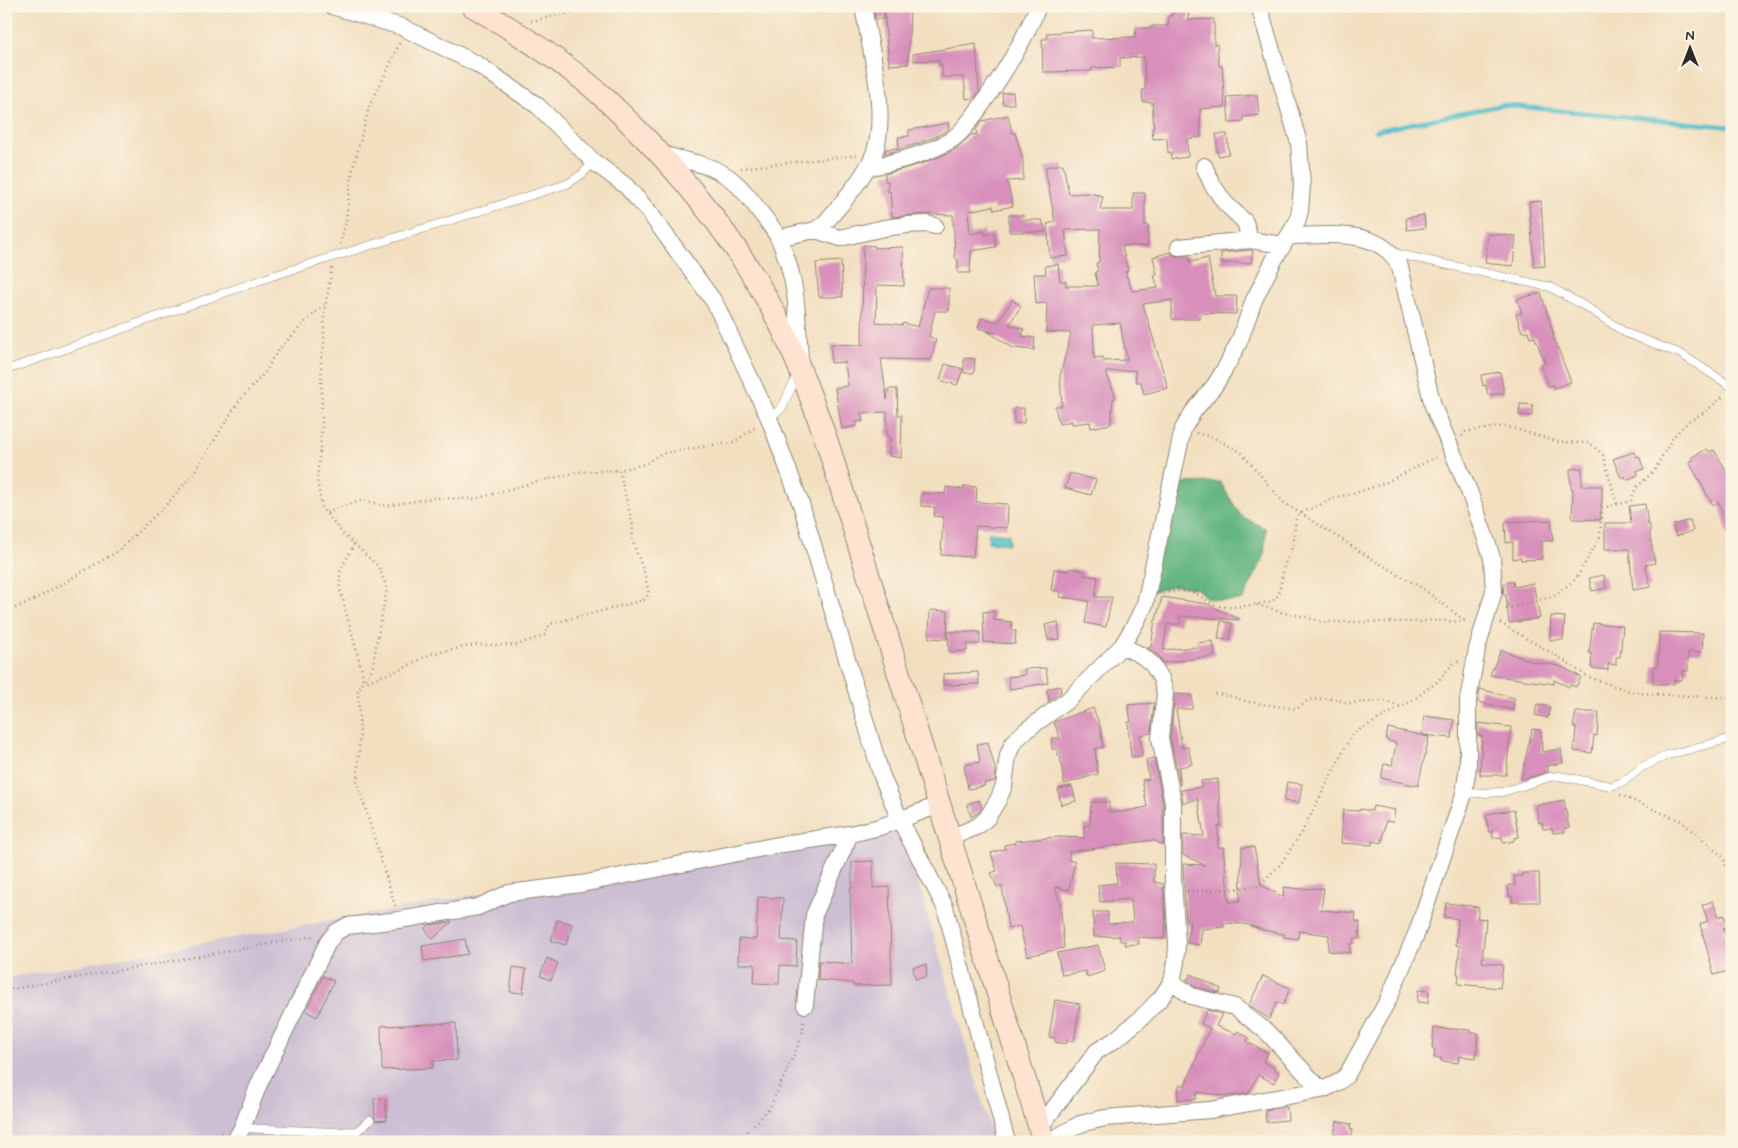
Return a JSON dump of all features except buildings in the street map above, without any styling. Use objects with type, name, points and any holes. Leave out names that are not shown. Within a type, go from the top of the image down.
[{"type":"main road","points":[[473,6],[508,26],[587,83],[627,119],[705,205],[734,244],[761,288],[781,326],[800,368],[827,442],[1044,1137]]},
{"type":"street","points":[[332,6],[402,27],[477,64],[538,106],[594,162],[626,186],[649,212],[715,303],[768,418],[801,504],[881,774],[900,820],[945,907],[1007,1142]]},
{"type":"street","points":[[778,238],[815,230],[824,224],[867,168],[875,152],[879,133],[879,102],[863,6]]},
{"type":"street","points":[[867,168],[921,154],[952,139],[962,130],[1002,76],[1014,56],[1038,6]]},
{"type":"street","points":[[950,838],[978,826],[987,818],[1004,786],[1008,755],[1013,743],[1025,731],[1068,700],[1122,646],[1134,626],[1145,604],[1183,429],[1192,412],[1215,385],[1227,365],[1239,342],[1254,300],[1297,222],[1302,185],[1299,143],[1259,6]]},
{"type":"street","points":[[660,154],[708,166],[727,176],[750,198],[778,238],[793,279],[800,368]]},
{"type":"street","points":[[1204,166],[1212,184],[1225,203],[1245,222],[1250,240]]},
{"type":"street","points":[[815,230],[840,238],[884,228],[927,224],[934,226]]},
{"type":"street","points":[[1044,1137],[1080,1124],[1105,1118],[1210,1110],[1321,1090],[1336,1085],[1347,1075],[1388,1000],[1417,932],[1464,794],[1468,766],[1468,700],[1477,649],[1492,623],[1494,591],[1492,558],[1475,506],[1433,406],[1400,266],[1391,253],[1385,246],[1355,236],[1250,240],[1179,247]]},
{"type":"street","points":[[1044,1137],[1097,1051],[1115,1040],[1138,1020],[1160,998],[1172,981],[1178,944],[1174,892],[1173,802],[1160,738],[1165,693],[1161,678],[1152,664],[1141,655],[1122,646]]},
{"type":"street","points":[[238,1135],[259,1084],[328,942],[336,932],[347,926],[399,920],[478,907],[509,893],[580,884],[783,844],[850,834],[880,827],[939,805]]},
{"type":"street","points":[[805,1005],[814,915],[850,834]]},
{"type":"street","points":[[1172,981],[1191,996],[1235,1006],[1267,1032],[1321,1090]]},
{"type":"lane","points":[[6,370],[266,278],[567,184],[581,175],[594,162]]},
{"type":"lane","points":[[1391,253],[1550,287],[1564,293],[1626,333],[1681,354],[1732,388]]},
{"type":"lane","points":[[768,418],[782,408],[800,368]]},
{"type":"lane","points":[[1464,794],[1502,792],[1559,776],[1611,786],[1623,782],[1642,767],[1668,755],[1732,738]]},
{"type":"lane","points":[[238,1135],[357,1130],[370,1120]]},
{"type":"path","points":[[508,26],[602,6]]},
{"type":"path","points":[[361,685],[373,668],[387,590],[379,567],[354,544],[322,508],[317,480],[322,427],[321,358],[324,347],[326,304],[335,257],[340,246],[346,221],[352,172],[368,111],[400,42],[402,27]]},
{"type":"path","points":[[718,171],[875,152]]},
{"type":"path","points":[[6,612],[34,600],[117,552],[168,503],[193,474],[239,401],[268,370],[272,358],[305,322],[326,304]]},
{"type":"path","points":[[1732,388],[1705,412],[1689,421],[1673,437],[1654,471],[1636,488],[1631,501],[1602,508],[1600,537],[1576,579],[1554,596],[1506,608],[1492,623],[1560,658],[1588,677],[1634,693],[1732,698]]},
{"type":"path","points":[[327,513],[363,500],[386,506],[434,498],[475,499],[578,472],[619,470],[645,464],[660,454],[733,443],[768,418]]},
{"type":"path","points":[[1145,604],[1161,593],[1186,591],[1197,594],[1204,601],[1220,606],[1256,605],[1273,601],[1279,594],[1284,566],[1292,545],[1296,518],[1299,514],[1336,497],[1356,493],[1387,482],[1422,465],[1451,448],[1465,432],[1505,426],[1559,442],[1590,443],[1603,455],[1617,504]]},
{"type":"path","points":[[1183,429],[1212,437],[1241,452],[1283,502],[1299,514],[1426,590],[1465,621],[1453,623],[1428,620],[1420,622],[1322,622],[1256,605]]},
{"type":"path","points":[[361,685],[402,669],[430,654],[474,644],[517,645],[545,635],[550,624],[644,600],[649,594],[644,572],[632,540],[633,526],[619,470]]},
{"type":"path","points":[[354,544],[340,572],[340,588],[363,675],[358,692],[360,734],[357,781],[399,920]]},
{"type":"path","points":[[1174,892],[1258,886],[1280,866],[1302,832],[1352,734],[1401,707],[1437,682],[1453,664],[1477,649]]},
{"type":"path","points":[[1215,694],[1249,702],[1297,709],[1308,700],[1328,698],[1349,703],[1386,701],[1401,707]]},
{"type":"path","points":[[1598,785],[1681,821],[1723,857],[1732,884]]},
{"type":"path","points":[[6,990],[336,932]]},
{"type":"path","points":[[736,1142],[759,1120],[771,1105],[802,1037],[805,1005]]},
{"type":"path","points":[[187,1142],[238,1135]]},
{"type":"shaded area","points":[[900,820],[994,1142],[6,1142],[6,978]]},
{"type":"green space","points":[[1220,482],[1241,516],[1266,529],[1264,557],[1243,600],[1224,601],[1207,598],[1197,589],[1176,585],[1150,592],[1176,483]]},
{"type":"water","points":[[989,532],[1009,534],[1009,544],[988,542]]},
{"type":"waterway","points":[[1375,131],[1503,105],[1732,127]]}]
